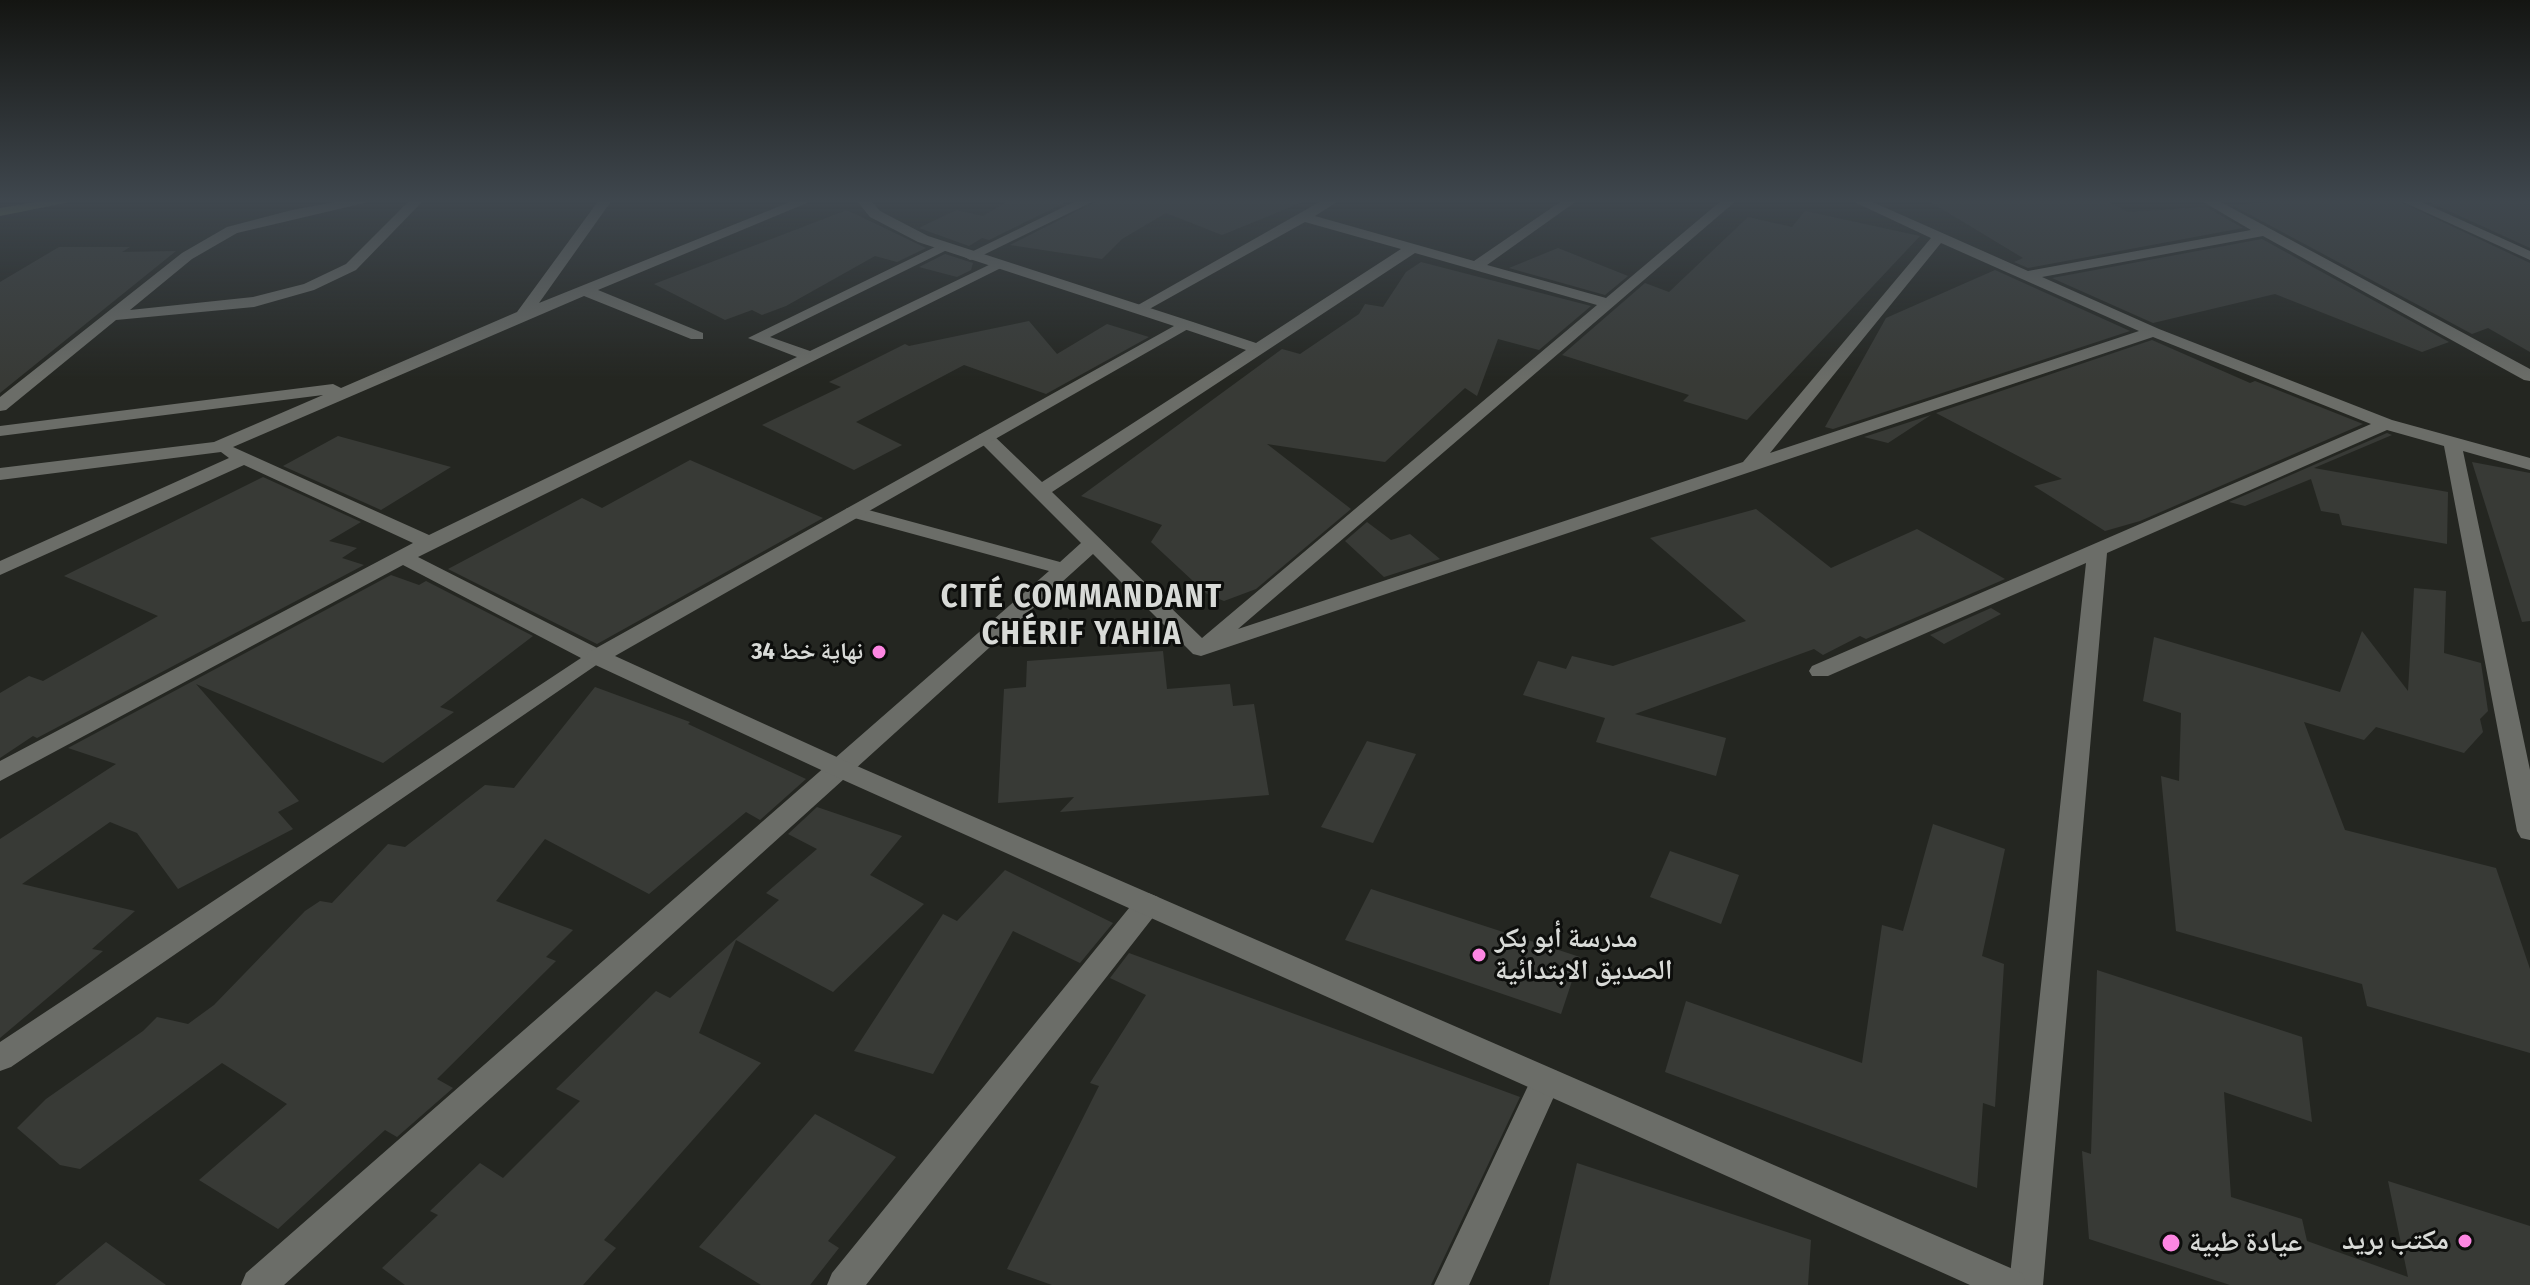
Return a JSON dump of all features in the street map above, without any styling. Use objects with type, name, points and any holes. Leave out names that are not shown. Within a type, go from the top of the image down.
[{"type":"street","points":[[0,406],[182,260]]},
{"type":"street","points":[[112,316],[254,302],[309,287],[351,267],[358,260]]},
{"type":"street","points":[[523,315],[563,260]]},
{"type":"street","points":[[0,474],[218,447],[659,260]]},
{"type":"street","points":[[812,357],[756,338],[919,260]]},
{"type":"street","points":[[981,260],[1258,349]]},
{"type":"street","points":[[1139,309],[1227,260]]},
{"type":"street","points":[[1041,491],[1395,260]]},
{"type":"street","points":[[1455,260],[1609,304]]},
{"type":"street","points":[[1476,266],[1485,260]]},
{"type":"street","points":[[1201,649],[1661,260]]},
{"type":"street","points":[[1749,467],[1920,260]]},
{"type":"street","points":[[1990,260],[2153,332],[2386,424],[2530,464]]},
{"type":"street","points":[[2026,276],[2113,260]]},
{"type":"street","points":[[2316,260],[2530,376]]},
{"type":"street","points":[[0,772],[429,543],[998,266]]},
{"type":"street","points":[[584,290],[697,336]]},
{"type":"street","points":[[0,1058],[597,657],[1187,325]]},
{"type":"street","points":[[1201,649],[2153,332]]},
{"type":"street","points":[[0,431],[358,386]]},
{"type":"street","points":[[1820,671],[2386,424]]},
{"type":"street","points":[[986,438],[1201,649]]},
{"type":"street","points":[[2452,442],[2530,831]]},
{"type":"street","points":[[218,447],[429,543]]},
{"type":"street","points":[[0,569],[243,459]]},
{"type":"street","points":[[854,512],[1064,569]]},
{"type":"street","points":[[258,1285],[1093,543]]},
{"type":"street","points":[[2026,1285],[2097,552]]},
{"type":"street","points":[[402,557],[597,657],[841,769],[2010,1285]]},
{"type":"street","points":[[844,1285],[1148,904]]},
{"type":"street","points":[[1451,1285],[1546,1081]]},
{"type":"building","points":[[37,260],[165,260],[0,393],[0,282]]},
{"type":"building","points":[[717,260],[868,260],[786,306],[762,315],[752,310],[725,320],[654,284]]},
{"type":"building","points":[[933,260],[973,263],[971,270],[957,277],[919,267]]},
{"type":"building","points":[[1529,260],[1588,260],[1628,276],[1605,295],[1509,268]]},
{"type":"building","points":[[1703,260],[1897,260],[1747,420],[1683,401],[1689,395],[1562,355],[1645,283],[1669,292]]},
{"type":"building","points":[[2019,260],[2071,260],[2028,268],[2014,262]]},
{"type":"building","points":[[2149,260],[2300,260],[2449,342],[2422,352],[2275,294],[2153,323],[2052,278]]},
{"type":"building","points":[[2334,260],[2524,260],[2530,263],[2530,352],[2488,328],[2472,334]]},
{"type":"building","points":[[1421,262],[1591,306],[1539,350],[1498,339],[1477,396],[1465,388],[1385,462],[1267,444],[1351,509],[1256,589],[1224,601],[1207,594],[1151,542],[1162,525],[1081,496],[1282,349],[1300,354],[1359,314],[1365,304],[1383,307],[1406,272]]},
{"type":"building","points":[[1995,270],[2130,331],[1833,429],[1825,427],[1886,318]]},
{"type":"building","points":[[1029,321],[1057,354],[1107,324],[1149,337],[1046,394],[964,365],[856,422],[902,445],[854,470],[762,425],[841,387],[829,382],[905,344],[909,346]]},
{"type":"building","points":[[2152,340],[2250,383],[2255,381],[2363,424],[2140,521],[2105,531],[2034,486],[2062,479],[1936,413]]},
{"type":"building","points":[[1931,415],[1888,443],[1864,437]]},
{"type":"building","points":[[2387,433],[2392,435],[2314,468],[2448,492],[2447,544],[2342,525],[2339,514],[2321,511],[2311,479],[2245,506],[2229,502]]},
{"type":"building","points":[[338,436],[451,467],[381,510],[283,466]]},
{"type":"building","points":[[690,460],[823,518],[597,644],[448,569],[582,498],[602,508]]},
{"type":"building","points":[[2472,462],[2530,473],[2530,621],[2522,622]]},
{"type":"building","points":[[263,477],[361,522],[329,541],[357,548],[342,558],[364,565],[37,738],[33,736],[0,758],[0,693],[29,676],[43,681],[158,616],[64,576]]},
{"type":"building","points":[[1756,509],[1831,568],[1917,529],[2005,579],[1866,639],[1860,636],[1823,655],[1814,649],[1635,714],[1726,738],[1716,776],[1596,742],[1605,718],[1523,695],[1538,661],[1566,669],[1572,656],[1613,666],[1746,621],[1650,538]]},
{"type":"building","points":[[1367,522],[1391,540],[1410,534],[1440,559],[1384,577],[1345,541]]},
{"type":"building","points":[[391,575],[419,585],[426,581],[533,636],[440,707],[454,712],[383,763],[196,684],[299,801],[278,812],[293,829],[178,889],[137,833],[110,822],[22,884],[135,911],[92,949],[103,951],[0,1038],[0,839],[116,764],[68,748]]},
{"type":"building","points":[[2414,588],[2446,591],[2444,653],[2481,663],[2488,711],[2480,719],[2483,732],[2464,753],[2376,727],[2364,740],[2304,722],[2345,830],[2496,868],[2530,969],[2530,1053],[2367,1006],[2362,984],[2176,931],[2161,776],[2179,781],[2181,713],[2143,701],[2154,637],[2340,692],[2362,631],[2408,691]]},
{"type":"building","points":[[1991,608],[2001,614],[1944,644],[1930,635]]},
{"type":"building","points":[[1163,651],[1167,689],[1230,684],[1233,706],[1254,704],[1269,795],[1060,812],[1074,797],[998,803],[1004,689],[1026,687],[1027,661]]},
{"type":"building","points":[[595,687],[690,722],[688,724],[806,779],[760,820],[746,812],[649,894],[545,839],[496,901],[573,930],[546,957],[556,961],[437,1079],[453,1088],[397,1137],[385,1130],[278,1229],[199,1180],[287,1104],[222,1063],[80,1169],[60,1165],[17,1128],[46,1099],[143,1031],[157,1017],[188,1024],[214,1005],[305,911],[320,901],[332,903],[388,844],[405,847],[485,785],[514,788]]},
{"type":"building","points":[[1367,741],[1416,754],[1373,843],[1321,827]]},
{"type":"building","points":[[817,807],[902,836],[870,875],[924,904],[833,992],[736,940],[699,1033],[761,1063],[604,1240],[616,1248],[583,1285],[405,1285],[382,1268],[438,1215],[430,1211],[480,1163],[503,1178],[580,1101],[556,1089],[656,991],[670,998],[779,900],[766,893],[817,849],[788,834]]},
{"type":"building","points":[[1933,824],[2005,849],[1982,956],[2004,964],[1995,1107],[1983,1103],[1977,1188],[1665,1072],[1686,1001],[1862,1063],[1882,925],[1903,931]]},
{"type":"building","points":[[1670,851],[1739,875],[1721,924],[1650,897]]},
{"type":"building","points":[[1005,870],[1113,923],[1080,963],[1013,931],[933,1074],[854,1051],[943,914],[957,921]]},
{"type":"building","name":"مدرسة أبو بكر الصديق الابتدائية","points":[[1371,889],[1580,957],[1561,1014],[1345,940]]},
{"type":"building","points":[[1129,953],[1520,1097],[1431,1285],[1052,1285],[1007,1269],[1099,1086],[1090,1083],[1146,995],[1110,978]]},
{"type":"building","points":[[2097,970],[2302,1037],[2312,1122],[2224,1092],[2231,1197],[2302,1219],[2307,1241],[2408,1277],[2388,1181],[2530,1226],[2530,1285],[2230,1285],[2089,1239],[2082,1151],[2091,1154]]},
{"type":"building","points":[[815,1114],[896,1157],[828,1241],[839,1248],[810,1285],[761,1285],[699,1247]]},
{"type":"building","points":[[1577,1163],[1811,1240],[1808,1285],[1549,1285]]},
{"type":"building","points":[[106,1242],[166,1285],[55,1285]]},
{"type":"place","name":"نهاية خط 34","points":[[879,652]]},
{"type":"place","name":"مدرسة أبو بكر الصديق الابتدائية","points":[[1479,955]]},
{"type":"place","name":"مكتب بريد","points":[[2465,1241]]},
{"type":"place","name":"عيادة طبية","points":[[2171,1243]]},
{"type":"district","name":"CITÉ COMMANDANT CHÉRIF YAHIA","points":[[1082,616]]}]
